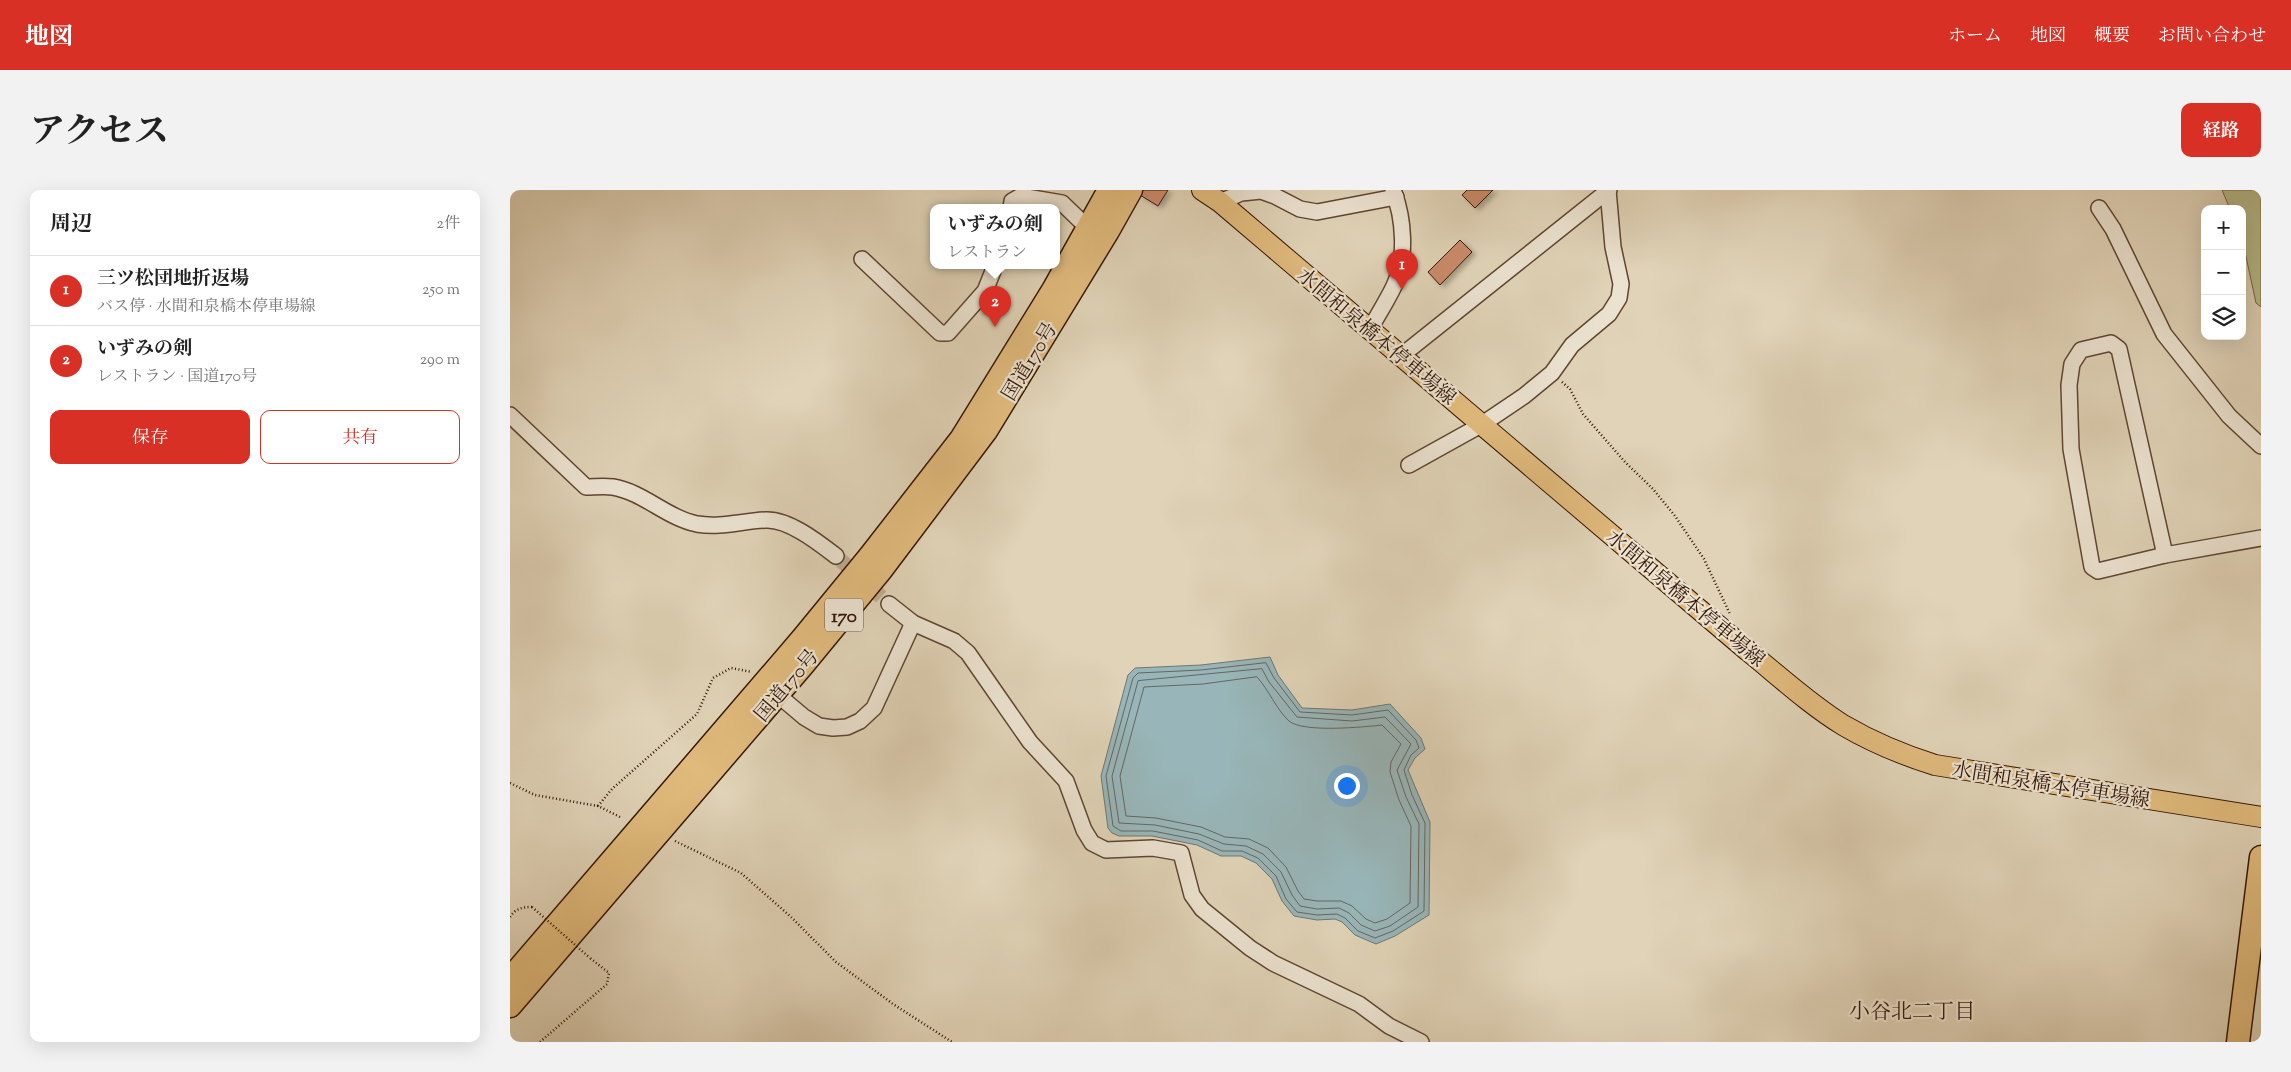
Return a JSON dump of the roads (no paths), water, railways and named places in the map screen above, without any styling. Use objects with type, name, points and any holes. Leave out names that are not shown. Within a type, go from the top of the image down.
[{"type":"highway","name":"国道170号","points":[[510,1006],[772,688],[961,438],[1053,290],[1109,190]]},
{"type":"highway","name":"国道170号","points":[[510,979],[772,688],[882,569],[986,430],[1108,231],[1131,190]]},
{"type":"highway","points":[[2238,1042],[2261,858]]},
{"type":"main road","name":"水間和泉橋本停車場線","points":[[1202,190],[1220,202],[1369,331],[1811,702],[1864,736],[1891,749],[1935,765],[2261,817]]},
{"type":"street","points":[[1401,356],[1608,190]]},
{"type":"street","points":[[1409,465],[1481,424],[1524,396],[1552,373],[1572,345],[1609,314],[1619,298],[1621,284],[1613,247],[1608,190]]},
{"type":"street","points":[[1220,202],[1241,193],[1261,191],[1300,209],[1317,212],[1395,194],[1401,214],[1402,253],[1395,284],[1369,331]]},
{"type":"street","points":[[1012,204],[1012,201],[1021,196],[1062,203],[1088,228]]},
{"type":"street","points":[[2099,208],[2113,229],[2164,334],[2229,416],[2261,446]]},
{"type":"street","points":[[862,259],[940,333],[948,333],[985,291],[993,269]]},
{"type":"street","points":[[2165,555],[2119,349],[2111,344],[2081,350],[2072,364],[2069,385],[2071,449],[2092,567],[2098,571],[2165,555],[2261,538]]},
{"type":"street","points":[[510,415],[586,487],[613,487],[675,517],[697,524],[721,526],[768,519],[787,525],[811,537],[836,556]]},
{"type":"street","points":[[889,604],[913,623],[954,641],[968,653],[1030,742],[1066,781],[1084,830],[1092,843],[1106,850],[1154,848],[1181,853],[1192,895],[1202,909],[1250,948],[1273,963],[1359,1004],[1389,1026],[1422,1042]]},
{"type":"street","points":[[772,688],[804,717],[819,726],[847,727],[860,721],[874,708],[913,623]]},
{"type":"water","points":[[1270,657],[1278,675],[1302,708],[1352,710],[1390,704],[1421,738],[1425,749],[1415,758],[1408,770],[1430,822],[1429,915],[1395,936],[1376,944],[1355,935],[1342,922],[1335,919],[1317,920],[1294,916],[1282,901],[1272,879],[1256,863],[1241,856],[1221,856],[1197,845],[1152,836],[1119,836],[1112,833],[1108,828],[1101,776],[1128,675],[1135,668],[1201,665]]},
{"type":"tunnel","points":[[836,556],[889,604]]},
{"type":"place","name":"三ツ松団地折返場","points":[[1402,290]]},
{"type":"place","name":"いずみの剣","points":[[995,327]]},
{"type":"district","name":"小谷北二丁目","points":[[1912,1011]]}]
